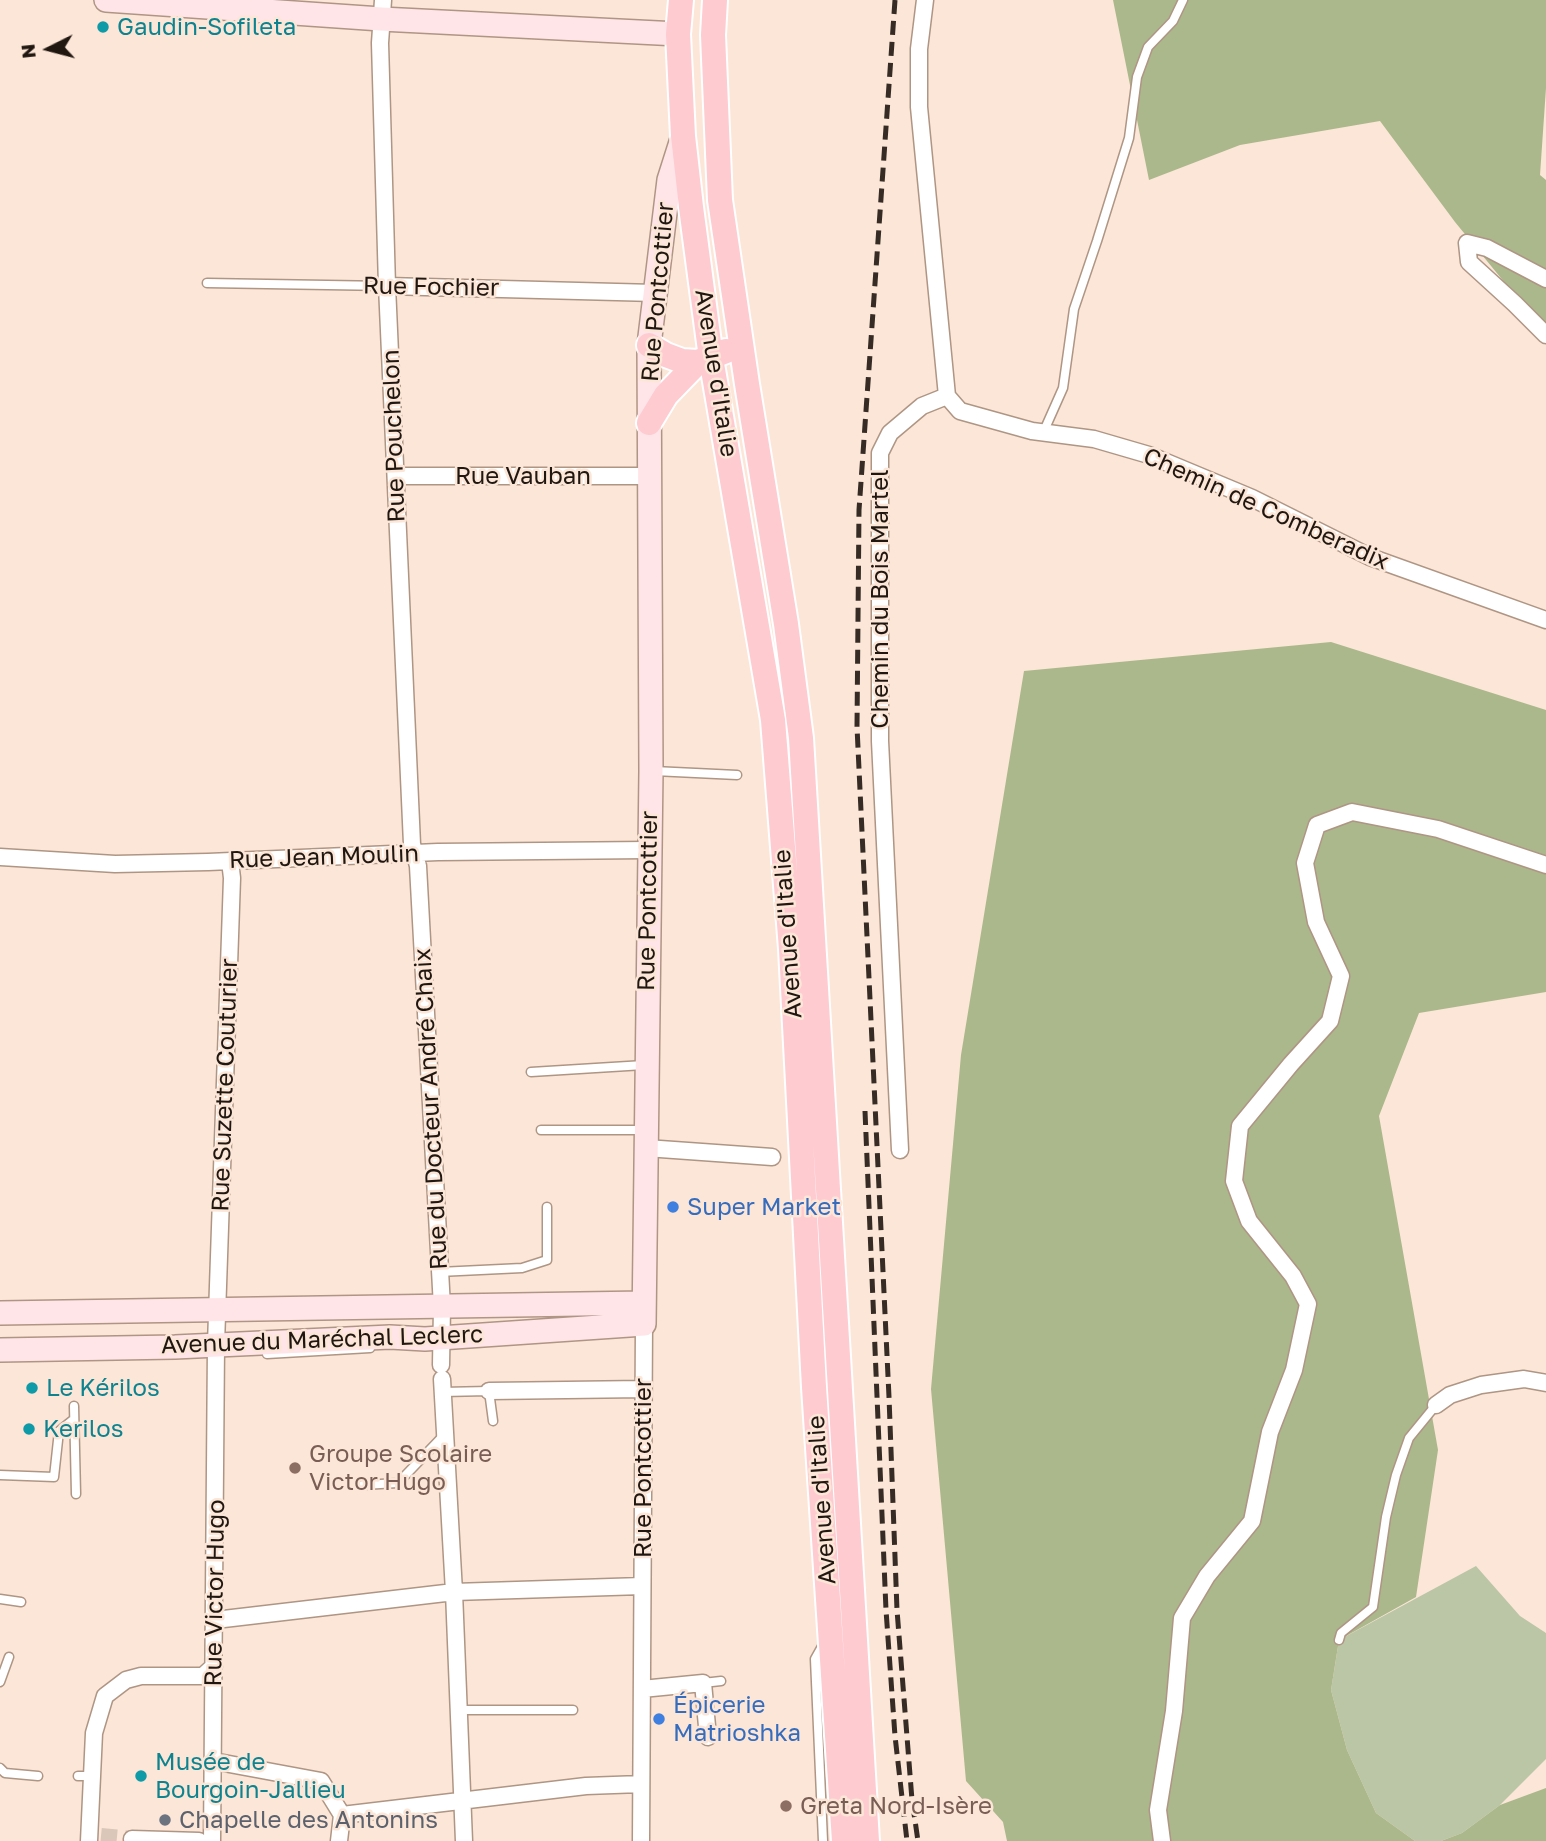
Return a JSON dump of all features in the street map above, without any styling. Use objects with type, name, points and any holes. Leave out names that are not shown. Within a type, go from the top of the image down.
[{"type":"main road","name":"Avenue d'Italie","points":[[681,0],[678,34],[683,136],[704,360],[773,720],[790,949],[814,1387],[844,1841]]},
{"type":"main road","name":"Avenue d'Italie","points":[[715,0],[713,35],[720,200],[786,624],[801,738],[867,1841]]},
{"type":"main road","points":[[678,34],[713,35]]},
{"type":"main road","points":[[649,423],[666,395],[704,360],[741,343]]},
{"type":"main road","points":[[649,345],[682,361],[704,360]]},
{"type":"street","points":[[106,0],[382,10],[678,34]]},
{"type":"street","points":[[925,0],[919,49],[919,107],[947,396]]},
{"type":"street","name":"Rue Pouchelon","points":[[382,10],[380,43],[387,286],[412,844],[415,853]]},
{"type":"street","name":"Rue Pontcottier","points":[[641,1841],[648,850],[651,771],[649,345],[669,180],[683,136]]},
{"type":"street","points":[[1546,279],[1487,248],[1467,243],[1469,262],[1546,335]]},
{"type":"street","name":"Rue Fochier","points":[[387,286],[655,293]]},
{"type":"street","name":"Chemin de Comberadix","points":[[947,396],[960,411],[1043,433],[1094,439],[1149,456],[1252,498],[1370,557],[1546,620]]},
{"type":"street","name":"Chemin du Bois Martel","points":[[900,1150],[880,741],[880,453],[890,433],[922,406],[947,396]]},
{"type":"street","name":"Rue Vauban","points":[[397,478],[649,476]]},
{"type":"street","points":[[1162,1841],[1158,1810],[1174,1712],[1182,1618],[1207,1576],[1252,1521],[1270,1432],[1294,1370],[1308,1304],[1293,1276],[1249,1221],[1234,1181],[1240,1126],[1330,1021],[1341,976],[1316,922],[1305,863],[1317,825],[1353,812],[1438,829],[1546,865]]},
{"type":"street","name":"Rue Jean Moulin","points":[[0,857],[115,864],[415,853],[648,850]]},
{"type":"street","name":"Rue du Docteur André Chaix","points":[[415,853],[442,1307],[433,1338],[442,1379],[464,1841]]},
{"type":"street","name":"Rue Suzette Couturier","points":[[216,1344],[232,878],[230,861]]},
{"type":"street","points":[[646,1139],[772,1157]]},
{"type":"street","name":"Avenue du Maréchal Leclerc","points":[[0,1313],[442,1307],[644,1314]]},
{"type":"street","name":"Avenue du Maréchal Leclerc","points":[[0,1350],[74,1353],[239,1342],[433,1338],[644,1314]]},
{"type":"street","name":"Rue Victor Hugo","points":[[212,1841],[216,1344]]},
{"type":"street","points":[[1436,1405],[1450,1395],[1481,1385],[1524,1379],[1546,1383]]},
{"type":"street","points":[[489,1391],[643,1390]]},
{"type":"street","points":[[215,1620],[454,1592],[642,1586]]},
{"type":"street","points":[[93,1838],[85,1776],[93,1733],[105,1696],[126,1679],[141,1676],[202,1676],[214,1666]]},
{"type":"street","points":[[642,1689],[703,1683],[708,1737]]},
{"type":"street","points":[[213,1761],[321,1780],[342,1815],[339,1841]]},
{"type":"street","points":[[342,1815],[586,1786],[641,1784]]},
{"type":"street","points":[[132,1839],[199,1841]]},
{"type":"lane","points":[[1043,433],[1063,388],[1074,309],[1129,138],[1137,77],[1148,47],[1173,21],[1183,0]]},
{"type":"lane","name":"Rue Fochier","points":[[207,283],[387,286]]},
{"type":"lane","points":[[651,771],[737,775]]},
{"type":"lane","points":[[531,1072],[646,1065]]},
{"type":"lane","points":[[541,1130],[646,1139]]},
{"type":"lane","points":[[439,1272],[522,1268],[547,1259],[547,1207]]},
{"type":"lane","points":[[442,1379],[489,1391],[492,1421]]},
{"type":"lane","points":[[1339,1640],[1341,1633],[1373,1606],[1386,1517],[1396,1475],[1409,1438],[1436,1405]]},
{"type":"lane","points":[[74,1406],[76,1494]]},
{"type":"lane","points":[[0,1475],[54,1477],[59,1431],[74,1419]]},
{"type":"lane","points":[[363,1485],[398,1483],[444,1435]]},
{"type":"lane","points":[[0,1599],[21,1602]]},
{"type":"lane","points":[[823,1841],[815,1659],[831,1631]]},
{"type":"lane","points":[[0,1682],[9,1657]]},
{"type":"lane","points":[[703,1683],[721,1681]]},
{"type":"lane","points":[[458,1710],[573,1710]]},
{"type":"lane","points":[[0,1768],[5,1773],[38,1776]]},
{"type":"green space","points":[[1113,0],[1546,0],[1546,88],[1540,175],[1546,180],[1546,333],[1455,222],[1380,121],[1240,145],[1149,180]]},
{"type":"green space","points":[[1331,642],[1546,710],[1546,992],[1419,1013],[1379,1116],[1438,1450],[1416,1597],[1339,1640],[1331,1690],[1347,1750],[1376,1813],[1415,1841],[1007,1841],[1003,1822],[966,1781],[931,1389],[961,1055],[1024,671]]},
{"type":"green space","points":[[1476,1566],[1520,1616],[1546,1633],[1546,1759],[1500,1805],[1462,1833],[1441,1841],[1415,1841],[1376,1813],[1347,1750],[1331,1690],[1339,1640]]},
{"type":"green space","points":[[1546,1788],[1546,1841],[1441,1841],[1462,1833],[1500,1805]]},
{"type":"tunnel","points":[[101,1836],[132,1839]]},
{"type":"railway","points":[[895,0],[859,510],[857,727],[897,1610],[912,1800],[918,1841]]},
{"type":"railway","points":[[865,1111],[886,1610],[895,1736],[907,1841]]},
{"type":"place","name":"Gaudin-Sofileta","points":[[103,27]]},
{"type":"place","name":"Super Market","points":[[673,1207]]},
{"type":"place","name":"Le Kérilos","points":[[32,1388]]},
{"type":"place","name":"Kerilos","points":[[29,1429]]},
{"type":"place","name":"Groupe Scolaire Victor Hugo","points":[[295,1468]]},
{"type":"place","name":"Épicerie Matrioshka","points":[[659,1719]]},
{"type":"place","name":"Musée de Bourgoin-Jallieu","points":[[141,1776]]},
{"type":"place","name":"Greta Nord-Isère","points":[[786,1806]]},
{"type":"place","name":"Chapelle des Antonins","points":[[165,1820]]}]
